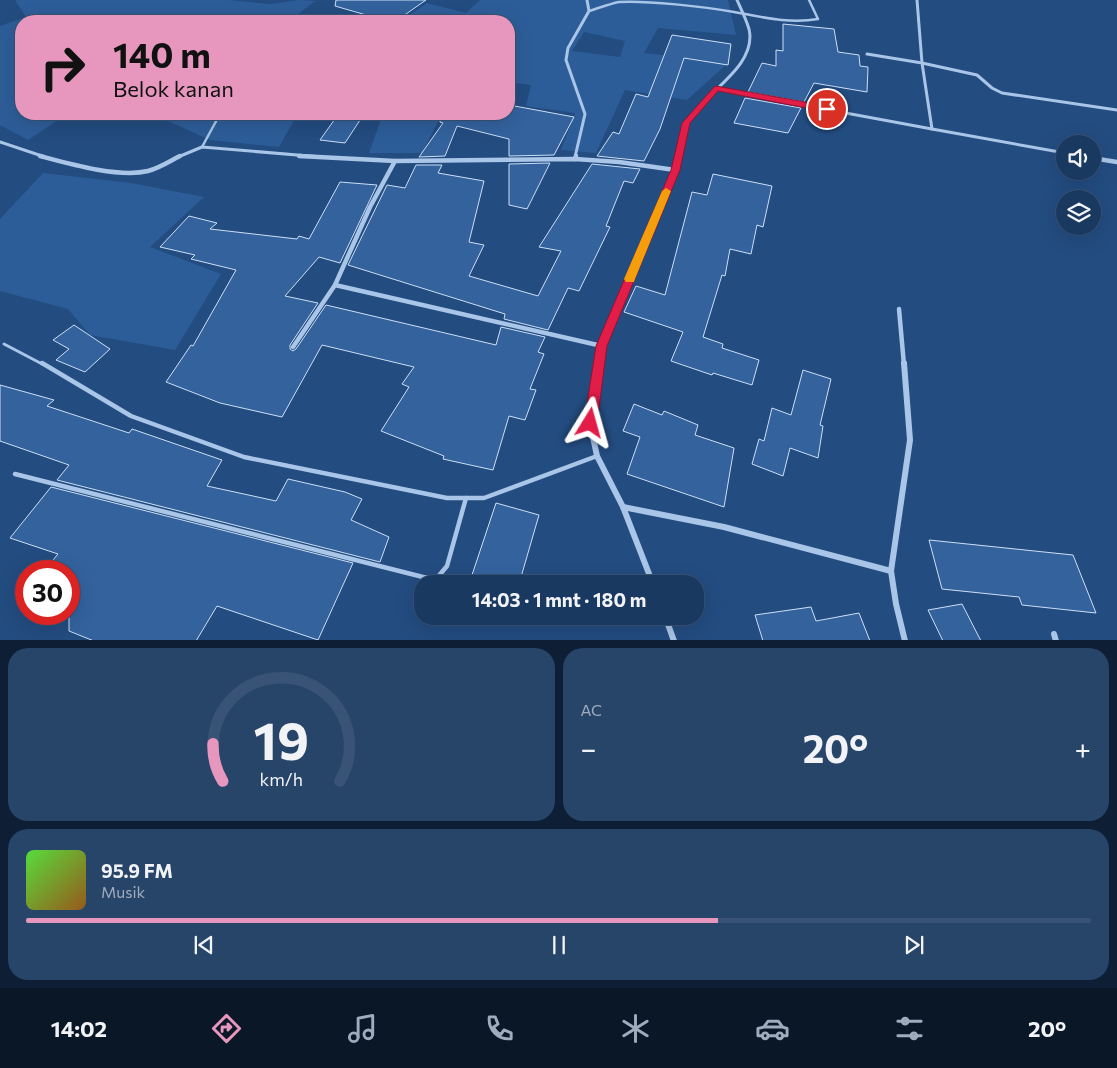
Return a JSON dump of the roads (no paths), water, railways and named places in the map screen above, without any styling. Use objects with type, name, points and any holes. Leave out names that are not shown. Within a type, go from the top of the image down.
[{"type":"street","points":[[575,159],[585,114],[566,60],[568,48],[589,11],[587,0]]},
{"type":"street","points":[[649,575],[623,507],[597,456],[590,423],[602,346],[675,170],[686,123],[733,73],[746,55],[750,40],[745,16],[737,0]]},
{"type":"street","points":[[917,0],[922,63],[932,129]]},
{"type":"street","points":[[867,54],[977,75],[992,88],[1002,93],[1117,110]]},
{"type":"street","points":[[716,89],[1056,151]]},
{"type":"street","points":[[0,142],[67,162],[126,173],[144,172],[170,162],[194,148],[202,147],[272,154],[395,161],[575,159],[619,162],[675,170]]},
{"type":"street","points":[[1101,159],[1117,162]]},
{"type":"street","points":[[293,347],[335,286],[370,207],[395,161]]},
{"type":"street","points":[[335,286],[602,346]]},
{"type":"street","points":[[898,309],[910,440],[891,571],[896,604],[905,640]]},
{"type":"street","points":[[623,507],[724,527],[891,571]]},
{"type":"street","points":[[668,625],[674,640]]},
{"type":"lane","points":[[589,11],[620,2],[645,1],[733,12],[745,16],[807,22],[818,20],[809,0]]},
{"type":"lane","points":[[202,147],[217,120]]},
{"type":"lane","points":[[4,344],[55,370],[131,416],[244,457],[447,498],[484,498],[597,456]]},
{"type":"lane","points":[[15,474],[423,577],[437,578],[447,566],[466,498]]}]
